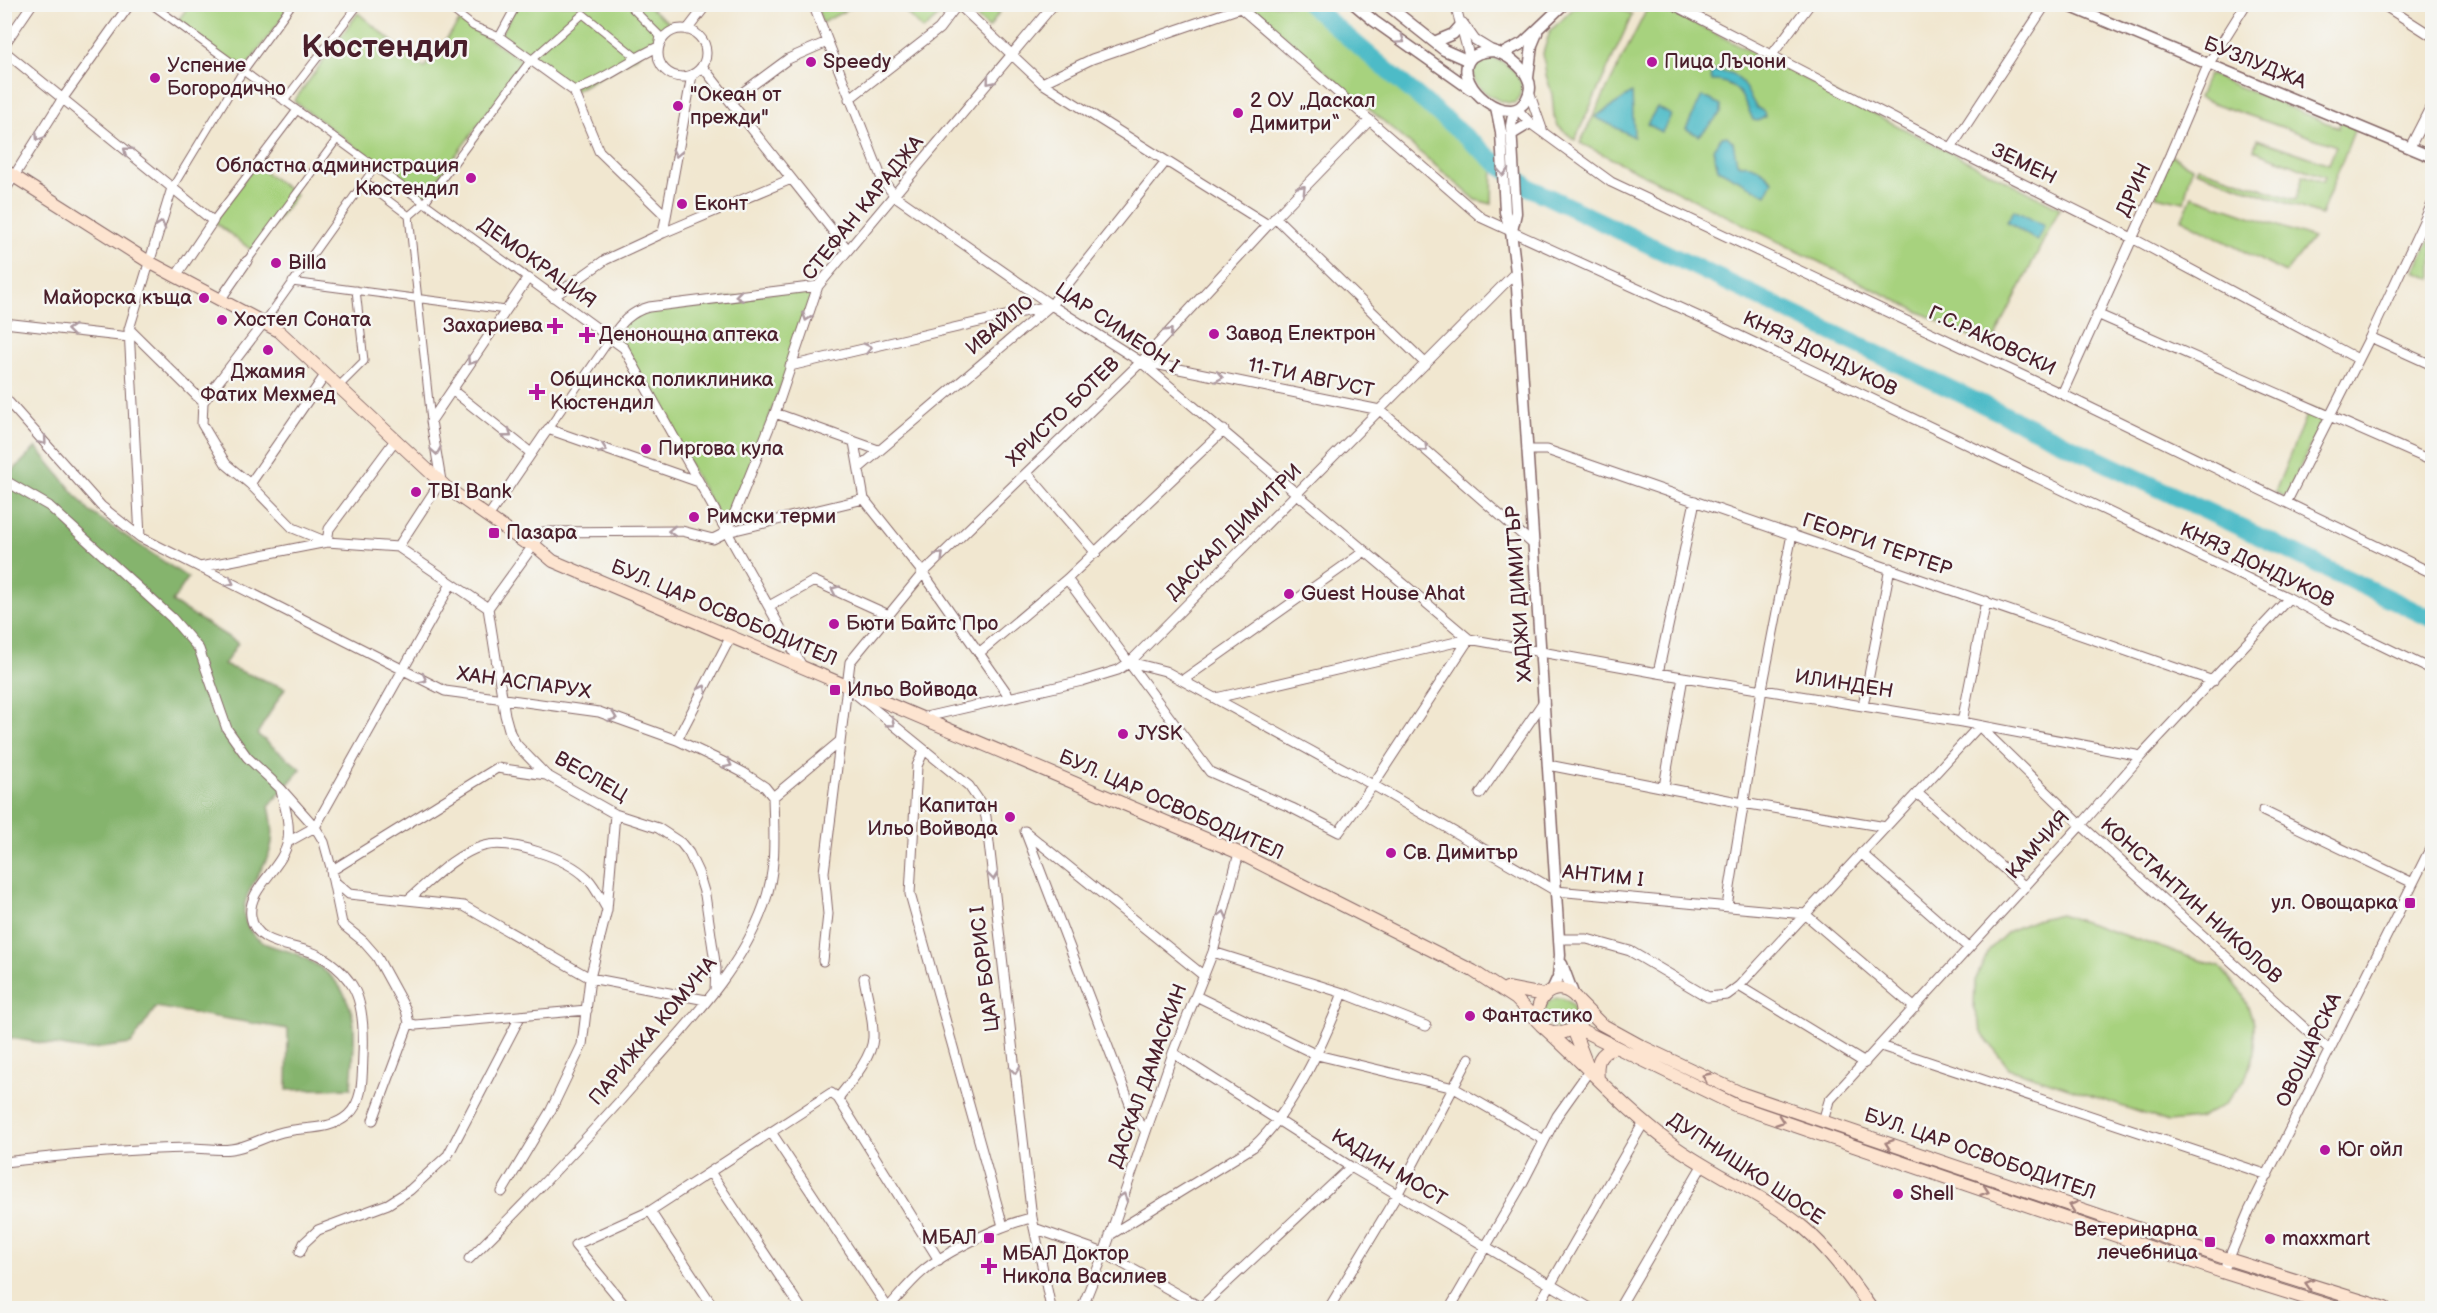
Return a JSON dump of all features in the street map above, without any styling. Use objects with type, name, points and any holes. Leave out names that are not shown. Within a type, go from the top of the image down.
[{"type":"main road","name":"БУЛ. ЦАР ОСВОБОДИТЕЛ","points":[[10,173],[149,262],[264,321],[294,343],[447,488],[524,542],[533,544],[553,561],[1239,853],[1497,984]]},
{"type":"main road","points":[[441,481],[451,483],[528,535],[533,544]]},
{"type":"main road","points":[[1497,984],[1518,992],[1562,990],[1577,999],[1580,1016],[1574,1028],[1560,1034],[1544,1028],[1537,1012],[1538,1005],[1548,992]]},
{"type":"main road","name":"ДУПНИШКО ШОСЕ","points":[[1497,984],[1526,1007],[1544,1028],[1644,1122],[1702,1164],[1803,1228],[1835,1257],[1871,1308]]},
{"type":"main road","name":"БУЛ. ЦАР ОСВОБОДИТЕЛ","points":[[1577,999],[1601,1024],[1641,1046],[1743,1094],[2228,1259],[2385,1308]]},
{"type":"main road","name":"БУЛ. ЦАР ОСВОБОДИТЕЛ","points":[[1574,1028],[1737,1106],[2222,1272],[2337,1308]]},
{"type":"main road","points":[[1574,1028],[1593,1075]]},
{"type":"main road","points":[[1593,1075],[1600,1055],[1616,1047]]},
{"type":"street","points":[[4,45],[32,4]]},
{"type":"street","points":[[4,192],[10,173],[130,4]]},
{"type":"street","name":"ДЕМОКРАЦИЯ","points":[[151,4],[624,348],[803,668]]},
{"type":"street","points":[[140,537],[129,333],[149,262],[172,188],[243,71],[292,4]]},
{"type":"street","points":[[284,101],[359,4]]},
{"type":"street","points":[[445,4],[473,26],[499,38],[574,91],[599,151],[665,215]]},
{"type":"street","points":[[499,38],[518,4]]},
{"type":"street","points":[[574,91],[597,83],[636,57],[658,47],[666,34],[673,31],[687,30],[694,33],[704,44],[705,59],[702,66],[692,75],[684,77],[669,74],[659,62],[658,47],[660,36],[628,4]]},
{"type":"street","points":[[687,30],[707,4]]},
{"type":"street","name":"ЦАР СИМЕОН I","points":[[813,4],[882,179],[895,196],[1051,305],[1141,362],[1469,639]]},
{"type":"street","points":[[849,99],[939,29],[958,4],[1042,83],[1268,225]]},
{"type":"street","name":"СТЕФАН КАРАДЖА","points":[[727,532],[776,413],[818,286],[1054,4]]},
{"type":"street","points":[[1354,4],[1374,21],[1496,107],[1515,110]]},
{"type":"street","points":[[1386,4],[1444,50],[1469,60]]},
{"type":"street","points":[[1455,4],[1469,60],[1466,77],[1473,91]]},
{"type":"street","points":[[1469,60],[1479,53],[1497,53],[1523,43],[1564,4]]},
{"type":"street","name":"ЗЕМЕН","points":[[1672,4],[1951,148],[2132,238],[2358,359]]},
{"type":"street","points":[[1771,56],[1810,4]]},
{"type":"street","points":[[1951,148],[2046,4]]},
{"type":"street","name":"БУЗЛУДЖА","points":[[2064,4],[2433,157]]},
{"type":"street","name":"ДРИН","points":[[2062,394],[2209,63],[2246,4]]},
{"type":"street","points":[[2382,4],[2433,36]]},
{"type":"street","points":[[1042,83],[1092,59],[1238,6]]},
{"type":"street","name":"КНЯЗ ДОНДУКОВ","points":[[1238,6],[1482,218],[1715,324],[2289,598],[2433,670]]},
{"type":"street","points":[[409,216],[424,203],[530,61],[583,14],[636,57]]},
{"type":"street","points":[[1434,42],[1453,34],[1460,22]]},
{"type":"street","points":[[1460,22],[1474,40],[1516,63],[1528,78]]},
{"type":"street","points":[[1538,30],[1532,45],[1528,78],[1529,92],[1543,131]]},
{"type":"street","points":[[731,101],[788,59],[827,42]]},
{"type":"street","points":[[4,51],[213,221]]},
{"type":"street","points":[[702,66],[848,250]]},
{"type":"street","points":[[663,233],[692,75]]},
{"type":"street","points":[[1506,133],[1511,117],[1526,100],[1529,92]]},
{"type":"street","points":[[2410,147],[2433,104]]},
{"type":"street","points":[[1496,107],[1506,133]]},
{"type":"street","points":[[176,276],[213,221],[297,110]]},
{"type":"street","name":"Г.С.РАКОВСКИ","points":[[1515,110],[1611,182],[2288,501],[2433,573]]},
{"type":"street","name":"ХРИСТО БОТЕВ","points":[[823,961],[828,914],[824,872],[850,662],[923,573],[1141,362],[1275,217],[1370,120]]},
{"type":"street","points":[[1506,133],[1530,123]]},
{"type":"street","name":"ХАДЖИ ДИМИТЪР","points":[[1506,133],[1560,955]]},
{"type":"street","points":[[220,300],[337,139]]},
{"type":"street","name":"ИВАЙЛО","points":[[859,468],[1051,305],[1166,161]]},
{"type":"street","points":[[327,542],[294,528],[250,484],[226,464],[202,424],[203,402],[375,167]]},
{"type":"street","points":[[553,297],[605,261],[663,233],[791,179]]},
{"type":"street","points":[[364,183],[409,216],[431,421],[441,481],[398,547]]},
{"type":"street","points":[[2288,501],[2433,204]]},
{"type":"street","points":[[1275,217],[1426,364]]},
{"type":"street","name":"ДАСКАЛ ДИМИТРИ","points":[[921,718],[1082,681],[1118,670],[1130,662],[1516,272]]},
{"type":"street","points":[[431,421],[528,278]]},
{"type":"street","points":[[292,282],[506,310]]},
{"type":"street","points":[[492,511],[610,338],[623,321],[636,311],[818,286]]},
{"type":"street","points":[[339,386],[364,361],[356,290]]},
{"type":"street","points":[[790,366],[1051,305]]},
{"type":"street","points":[[2097,314],[2433,461]]},
{"type":"street","points":[[4,323],[129,333],[203,402]]},
{"type":"street","points":[[2370,337],[2433,365]]},
{"type":"street","name":"11-ТИ АВГУСТ","points":[[1141,362],[1380,410],[1534,545]]},
{"type":"street","points":[[250,484],[326,374]]},
{"type":"street","points":[[452,390],[531,453]]},
{"type":"street","name":"ХАН АСПАРУХ","points":[[4,397],[101,506],[140,537],[445,691],[599,712],[677,740],[744,773],[765,787],[773,797]]},
{"type":"street","points":[[776,413],[878,450]]},
{"type":"street","points":[[548,429],[699,482]]},
{"type":"street","points":[[979,653],[1096,553],[1224,430]]},
{"type":"street","points":[[327,542],[329,530],[396,440]]},
{"type":"street","points":[[855,442],[864,499],[923,573],[1009,696]]},
{"type":"street","name":"ГЕОРГИ ТЕРТЕР","points":[[1527,450],[1547,450],[2213,681]]},
{"type":"street","points":[[1026,473],[1096,553]]},
{"type":"street","points":[[4,480],[49,506],[172,618],[199,649],[227,729],[247,757],[315,827],[326,850],[342,924],[363,941],[377,957],[406,1010],[409,1023],[373,1120]]},
{"type":"street","points":[[200,567],[327,542],[398,547],[488,608],[543,532],[682,531],[713,539],[727,532],[864,499]]},
{"type":"street","points":[[1658,673],[1695,501]]},
{"type":"street","points":[[1727,906],[1762,689],[1792,534]]},
{"type":"street","points":[[1183,680],[1365,551]]},
{"type":"street","points":[[1863,706],[1890,568]]},
{"type":"street","points":[[1067,579],[1210,772],[1292,808],[1339,832],[1373,785],[1469,639]]},
{"type":"street","points":[[769,606],[814,581],[889,615]]},
{"type":"street","points":[[288,842],[315,827],[451,584]]},
{"type":"street","name":"КАМЧИЯ","points":[[1823,1121],[1829,1101],[2142,756],[2289,598]]},
{"type":"street","points":[[1962,722],[1986,601]]},
{"type":"street","name":"ВЕСЛЕЦ","points":[[488,608],[510,733],[516,744],[546,775],[615,814],[658,828],[681,843],[689,853],[705,895],[716,969],[715,990]]},
{"type":"street","points":[[677,740],[730,638]]},
{"type":"street","points":[[1216,698],[1469,639]]},
{"type":"street","name":"ИЛИНДЕН","points":[[1469,639],[1658,673],[1962,722],[2142,756]]},
{"type":"street","name":"АНТИМ I","points":[[1130,662],[1166,670],[1373,785],[1556,891],[1805,914]]},
{"type":"street","points":[[1664,788],[1683,677]]},
{"type":"street","name":"ЦАР БОРИС I","points":[[846,686],[969,786],[982,805],[986,817],[1033,1223],[1051,1308]]},
{"type":"street","points":[[1480,795],[1544,701]]},
{"type":"street","points":[[1559,939],[1587,939],[1630,951],[1708,997],[1727,995],[1739,986],[1979,726]]},
{"type":"street","name":"КОНСТАНТИН НИКОЛОВ","points":[[1979,726],[2081,825],[2330,1050]]},
{"type":"street","points":[[773,797],[839,742]]},
{"type":"street","points":[[924,750],[917,766],[910,894],[1003,1226]]},
{"type":"street","points":[[1548,765],[1743,803],[1886,827]]},
{"type":"street","points":[[331,871],[497,768],[546,775]]},
{"type":"street","points":[[4,1162],[191,1148],[233,1149],[287,1131],[334,1124],[349,1115],[360,1098],[363,1047],[359,1001],[350,982],[318,955],[266,939],[255,928],[251,918],[251,906],[258,891],[275,868],[288,842],[288,819],[280,789]]},
{"type":"street","points":[[1917,793],[2025,886]]},
{"type":"street","name":"ПАРИЖКА КОМУНА","points":[[469,1259],[521,1208],[624,1097],[715,990],[751,935],[771,884],[776,844],[773,797]]},
{"type":"street","points":[[2263,811],[2413,883]]},
{"type":"street","points":[[502,1192],[551,1110],[582,1045],[590,978],[607,910],[615,814]]},
{"type":"street","points":[[1145,1130],[1135,1117],[1025,831],[1204,976]]},
{"type":"street","points":[[409,899],[462,856],[483,846],[501,844],[552,856],[572,866],[588,878],[607,910]]},
{"type":"street","name":"ОВОЩАРСКА","points":[[2222,1272],[2433,845]]},
{"type":"street","name":"ДАСКАЛ ДАМАСКИН","points":[[1082,1308],[1104,1253],[1173,1053],[1213,952],[1239,853]]},
{"type":"street","points":[[1861,853],[1969,948]]},
{"type":"street","points":[[331,871],[335,882],[349,894],[464,906],[590,978],[706,1000]]},
{"type":"street","points":[[1805,914],[1915,1008]]},
{"type":"street","points":[[1213,952],[1343,993],[1426,1026]]},
{"type":"street","points":[[1548,992],[1558,977],[1560,955]]},
{"type":"street","points":[[1560,955],[1565,976],[1577,999]]},
{"type":"street","points":[[627,1308],[575,1245],[650,1211],[771,1132],[834,1096],[856,1075],[872,1045],[873,1024],[864,978]]},
{"type":"street","points":[[1739,986],[1865,1063]]},
{"type":"street","points":[[1110,1235],[1253,1147],[1268,1134],[1317,1055],[1343,993]]},
{"type":"street","points":[[1196,996],[1317,1055],[1454,1088],[1544,1140]]},
{"type":"street","points":[[409,1023],[416,1025],[587,1010]]},
{"type":"street","points":[[300,1252],[304,1243],[318,1230],[388,1204],[410,1190],[448,1155],[520,1017]]},
{"type":"street","points":[[1881,1046],[2268,1175]]},
{"type":"street","name":"КАДИН МОСТ","points":[[1173,1053],[1397,1196],[1590,1308]]},
{"type":"street","points":[[1329,1308],[1397,1196],[1469,1058]]},
{"type":"street","points":[[1450,1308],[1522,1184],[1544,1140],[1577,1086],[1593,1075]]},
{"type":"street","points":[[834,1096],[939,1260]]},
{"type":"street","points":[[1537,1308],[1644,1122]]},
{"type":"street","points":[[771,1132],[888,1308],[919,1275],[939,1260],[1003,1226],[1033,1223],[1104,1253],[1201,1308],[1351,1167]]},
{"type":"street","points":[[1619,1308],[1702,1164]]},
{"type":"street","points":[[710,1172],[801,1308]]},
{"type":"street","points":[[650,1211],[714,1308]]},
{"type":"green space","points":[[816,4],[856,5],[822,23]]},
{"type":"green space","points":[[1005,4],[989,28],[963,5]]},
{"type":"green space","points":[[1578,4],[1613,5],[1632,15],[1575,140],[1558,126],[1554,116],[1552,94],[1543,53],[1550,31]]},
{"type":"green space","points":[[189,5],[292,5],[243,71],[177,22]]},
{"type":"green space","points":[[517,5],[646,5],[672,25],[636,57],[574,91],[499,37]]},
{"type":"green space","points":[[899,5],[951,5],[923,30]]},
{"type":"green space","points":[[1247,5],[1309,5],[1493,160],[1492,204],[1476,200]]},
{"type":"green space","points":[[1649,5],[1659,5],[2060,208],[1990,347],[1580,143]]},
{"type":"green space","points":[[358,13],[424,68],[460,21],[525,62],[424,198],[294,101]]},
{"type":"green space","points":[[1492,58],[1507,65],[1517,75],[1521,88],[1515,103],[1504,102],[1492,97],[1481,89],[1474,79],[1475,65]]},
{"type":"green space","points":[[2208,74],[2339,128],[2340,121],[2356,126],[2321,215],[2196,171],[2198,167],[2296,200],[2303,175],[2323,182],[2325,177],[2254,150],[2257,139],[2329,164],[2336,146],[2199,98]]},
{"type":"green space","points":[[2170,155],[2192,167],[2184,202],[2156,196]]},
{"type":"green space","points":[[255,165],[296,195],[254,252],[213,221]]},
{"type":"green space","points":[[2192,196],[2313,238],[2285,273],[2182,219]]},
{"type":"green space","points":[[2428,241],[2432,243],[2432,279],[2415,272]]},
{"type":"green space","points":[[818,286],[727,532],[624,348],[611,338],[636,311]]},
{"type":"green space","points":[[2309,408],[2325,414],[2286,497],[2275,492]]},
{"type":"green space","points":[[36,447],[89,511],[188,578],[172,602],[238,643],[224,665],[285,688],[257,734],[301,769],[269,806],[272,845],[247,895],[244,914],[250,931],[262,942],[299,955],[318,966],[333,978],[344,994],[349,1003],[354,1030],[351,1088],[287,1090],[288,1029],[156,1007],[131,1044],[85,1050],[5,1037],[4,476],[8,476]]},
{"type":"green space","points":[[2060,914],[2220,967],[2243,995],[2254,1023],[2254,1053],[2244,1081],[2224,1105],[2198,1119],[2168,1122],[2009,1068],[1983,1035],[1974,1009],[1975,981],[1989,950],[2009,931],[2035,920]]},
{"type":"green space","points":[[1559,998],[1570,1002],[1574,1013],[1570,1024],[1559,1028],[1548,1024],[1544,1013],[1548,1002]]},
{"type":"water","points":[[1710,71],[1731,73],[1742,82],[1756,107],[1764,112],[1765,117],[1758,121],[1753,120],[1739,92],[1728,84],[1712,81]]},
{"type":"water","points":[[1632,93],[1634,137],[1595,117]]},
{"type":"water","points":[[1702,96],[1721,105],[1721,113],[1699,136],[1686,129]]},
{"type":"water","points":[[1657,107],[1671,115],[1662,132],[1647,124]]},
{"type":"water","points":[[1727,136],[1733,142],[1737,163],[1755,166],[1773,181],[1766,195],[1718,169],[1713,149],[1722,137]]},
{"type":"water","points":[[2014,210],[2044,226],[2037,241],[2007,222]]},
{"type":"waterway","points":[[1309,4],[1493,160],[1530,188],[2432,619]]},
{"type":"place","name":"Speedy","points":[[811,62]]},
{"type":"place","name":"Пица Лъчони","points":[[1652,62]]},
{"type":"place","name":"Успение Богородично","points":[[155,78]]},
{"type":"place","name":"\"Океан от прежди\"","points":[[678,106]]},
{"type":"place","name":"2 ОУ „Даскал Димитри“","points":[[1238,113]]},
{"type":"place","name":"Областна администрация Кюстендил","points":[[471,178]]},
{"type":"place","name":"Еконт","points":[[682,204]]},
{"type":"place","name":"Billa","points":[[276,263]]},
{"type":"place","name":"Майорска къща","points":[[204,298]]},
{"type":"place","name":"Хостел Соната","points":[[222,320]]},
{"type":"place","name":"Захариева","points":[[555,326]]},
{"type":"place","name":"Завод Електрон","points":[[1214,334]]},
{"type":"place","name":"Денонощна аптека","points":[[587,335]]},
{"type":"place","name":"Джамия Фатих Мехмед","points":[[268,350]]},
{"type":"place","name":"Общинска поликлиника Кюстендил","points":[[537,392]]},
{"type":"place","name":"Пиргова кула","points":[[646,449]]},
{"type":"place","name":"TBI Bank","points":[[416,492]]},
{"type":"place","name":"Римски терми","points":[[694,517]]},
{"type":"place","name":"Пазара","points":[[494,533]]},
{"type":"place","name":"Guest House Ahat","points":[[1289,594]]},
{"type":"place","name":"Бюти Байтс Про","points":[[834,624]]},
{"type":"place","name":"Ильо Войвода","points":[[835,690]]},
{"type":"place","name":"JYSK","points":[[1123,734]]},
{"type":"place","name":"Капитан Ильо Войвода","points":[[1010,817]]},
{"type":"place","name":"Св. Димитър","points":[[1391,853]]},
{"type":"place","name":"ул. Овощарка","points":[[2410,903]]},
{"type":"place","name":"Фантастико","points":[[1470,1016]]},
{"type":"place","name":"Юг ойл","points":[[2325,1150]]},
{"type":"place","name":"Shell","points":[[1898,1194]]},
{"type":"place","name":"МБАЛ","points":[[989,1238]]},
{"type":"place","name":"maxxmart","points":[[2270,1239]]},
{"type":"place","name":"Ветеринарна лечебница","points":[[2210,1242]]},
{"type":"place","name":"МБАЛ Доктор Никола Василиев","points":[[989,1266]]},
{"type":"district","name":"Кюстендил","points":[[385,47]]}]
